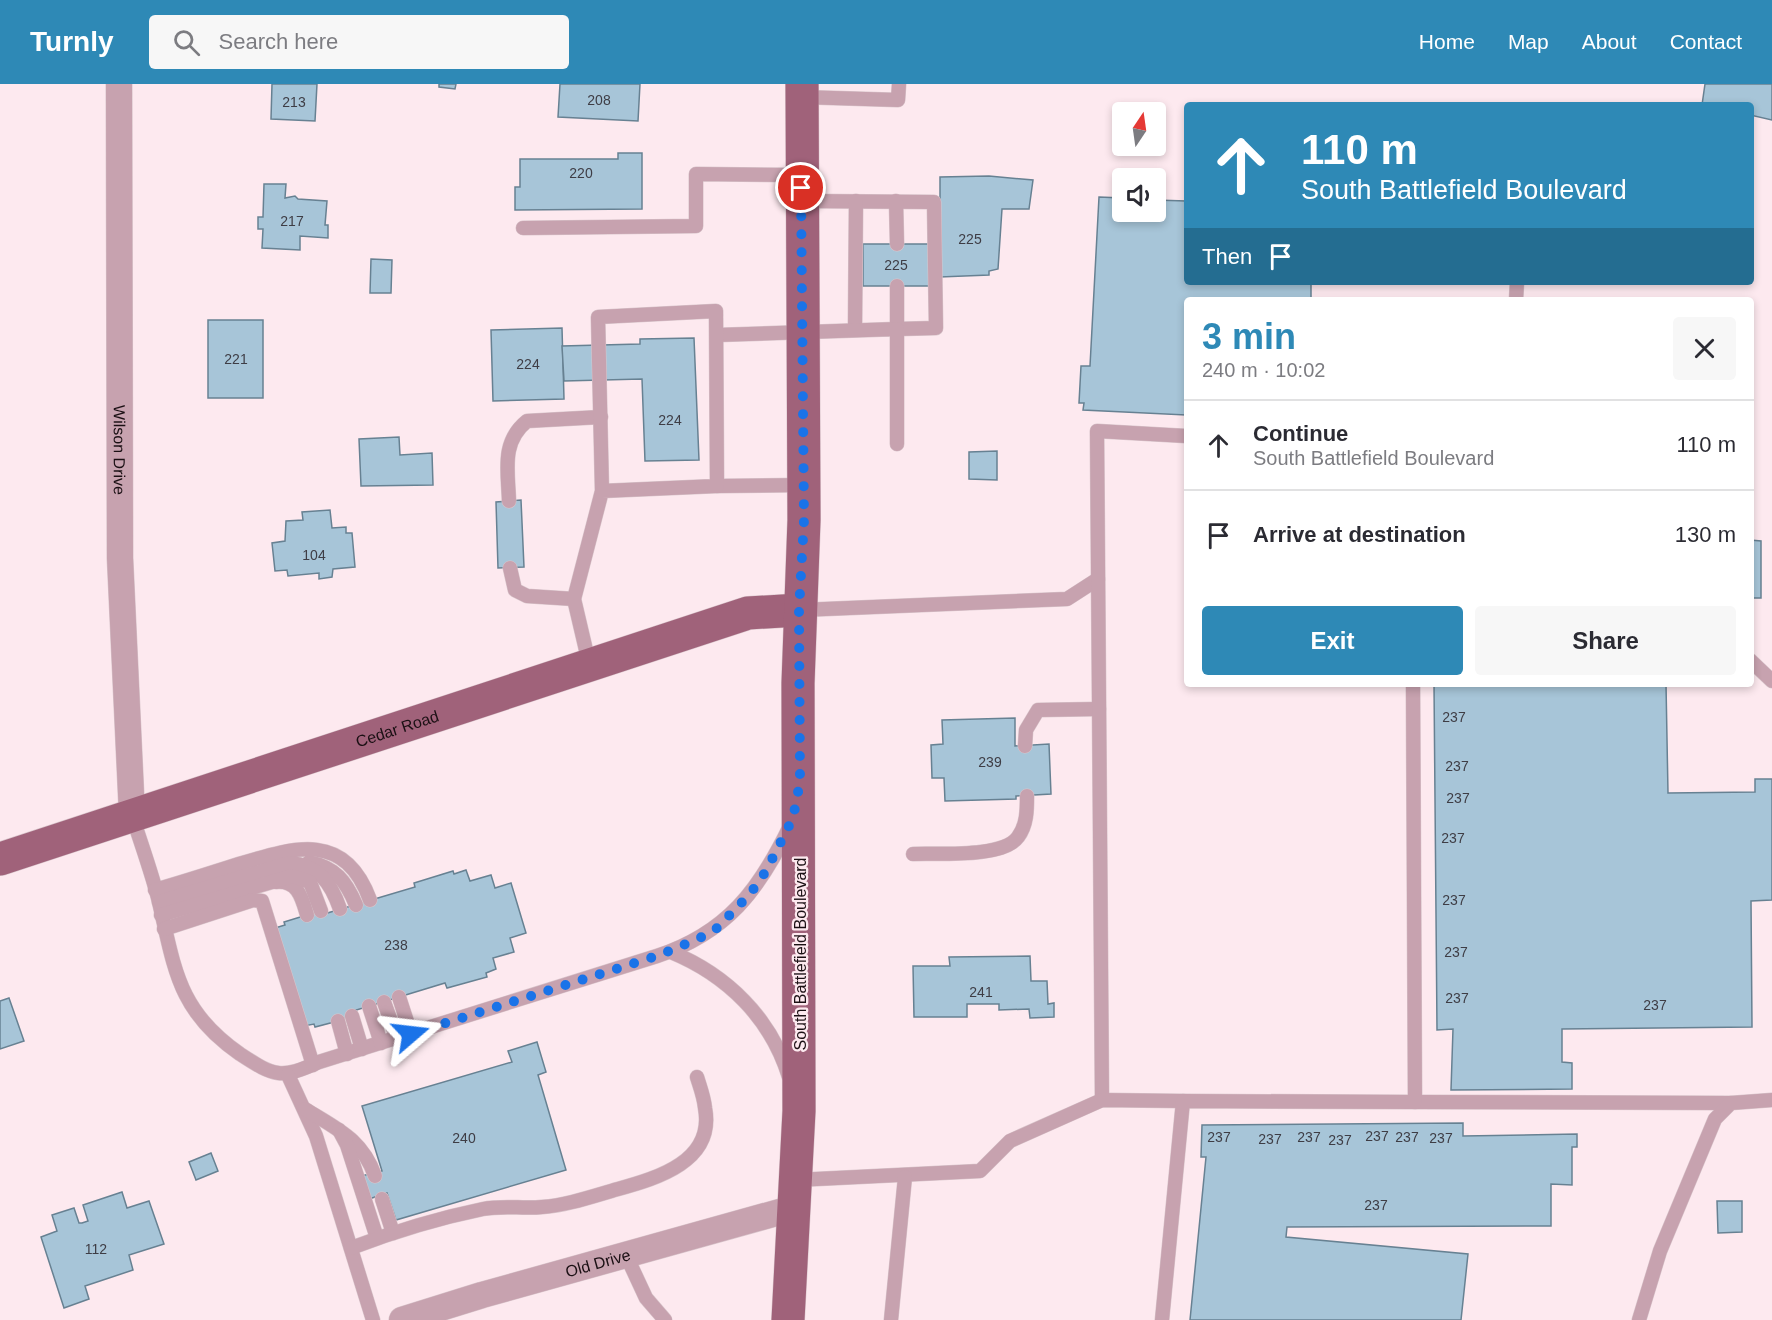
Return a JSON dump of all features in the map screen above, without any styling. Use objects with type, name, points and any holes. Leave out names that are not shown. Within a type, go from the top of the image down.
[{"type":"main road","name":"South Battlefield Boulevard","points":[[788,1320],[799,1112],[799,610],[804,485],[802,90]]},
{"type":"main road","name":"Cedar Road","points":[[0,859],[589,663],[748,613],[799,610]]},
{"type":"street","name":"Wilson Drive","points":[[119,84],[119,546],[132,815]]},
{"type":"street","name":"Old Drive","points":[[402,1320],[626,1255],[795,1194]]},
{"type":"lane","points":[[802,90],[898,100],[899,84]]},
{"type":"lane","points":[[523,228],[696,226],[696,174],[801,188],[856,201],[934,202],[936,328],[803,330],[717,335]]},
{"type":"lane","points":[[855,329],[856,201]]},
{"type":"lane","points":[[896,201],[897,244]]},
{"type":"lane","points":[[897,286],[897,444]]},
{"type":"lane","points":[[589,663],[574,599],[602,491],[598,317],[716,311],[717,486]]},
{"type":"lane","points":[[509,501],[508,448],[518,429],[527,421],[601,417]]},
{"type":"lane","points":[[1102,1100],[1097,431],[1184,436]]},
{"type":"lane","points":[[602,491],[804,485]]},
{"type":"lane","points":[[510,567],[515,590],[527,596],[574,599]]},
{"type":"lane","points":[[799,610],[1067,598],[1098,579]]},
{"type":"lane","points":[[1754,664],[1772,681]]},
{"type":"lane","points":[[1413,687],[1415,1102]]},
{"type":"lane","points":[[1025,746],[1026,730],[1038,710],[1099,710]]},
{"type":"lane","points":[[132,815],[179,981],[202,1022],[222,1041],[264,1069],[288,1076],[362,1049],[671,952],[716,929],[750,894],[766,871],[793,818],[800,782]]},
{"type":"lane","points":[[913,854],[1000,850],[1018,838],[1027,815],[1027,796]]},
{"type":"lane","points":[[160,909],[282,851],[306,848],[324,851],[341,858],[357,874],[370,900]]},
{"type":"lane","points":[[160,909],[280,864],[300,861],[330,869],[345,882],[356,904]]},
{"type":"lane","points":[[280,864],[298,863],[319,872],[331,886],[340,909]]},
{"type":"lane","points":[[160,909],[286,877],[306,879],[313,886],[321,910]]},
{"type":"lane","points":[[262,884],[283,881],[293,885],[301,895],[307,915]]},
{"type":"lane","points":[[160,909],[262,901],[313,1065]]},
{"type":"lane","points":[[671,952],[696,962],[721,978],[750,1006],[788,1073],[799,1112]]},
{"type":"lane","points":[[399,997],[411,1034]]},
{"type":"lane","points":[[384,1002],[397,1038]]},
{"type":"lane","points":[[369,1006],[381,1043]]},
{"type":"lane","points":[[352,1016],[362,1049]]},
{"type":"lane","points":[[338,1020],[347,1054]]},
{"type":"lane","points":[[288,1076],[316,1136],[373,1320]]},
{"type":"lane","points":[[351,1248],[393,1233],[485,1209],[557,1205],[637,1184],[671,1171],[689,1158],[701,1141],[706,1108],[697,1077]]},
{"type":"lane","points":[[795,1194],[905,1177],[980,1171],[1010,1141],[1102,1100],[1731,1103],[1772,1100]]},
{"type":"lane","points":[[1162,1320],[1183,1101]]},
{"type":"lane","points":[[1639,1320],[1660,1251],[1715,1119],[1731,1103]]},
{"type":"lane","points":[[305,1110],[357,1142],[369,1159],[375,1176]]},
{"type":"lane","points":[[339,1130],[347,1145],[377,1238]]},
{"type":"lane","points":[[891,1320],[905,1177]]},
{"type":"lane","points":[[382,1199],[393,1233]]},
{"type":"lane","points":[[626,1255],[646,1298],[665,1320]]},
{"type":"building","points":[[272,84],[317,84],[315,121],[271,119]]},
{"type":"building","points":[[439,84],[456,84],[455,89],[439,87]]},
{"type":"building","points":[[560,84],[640,84],[638,121],[558,117]]},
{"type":"building","points":[[1705,84],[1772,84],[1772,120],[1754,116],[1754,102],[1702,102]]},
{"type":"building","points":[[618,153],[642,153],[642,209],[515,210],[515,187],[520,187],[520,159],[618,159]]},
{"type":"building","points":[[989,176],[1033,180],[1029,209],[1002,209],[998,269],[989,271],[989,275],[940,277],[940,177]]},
{"type":"building","points":[[264,184],[286,184],[285,198],[295,196],[298,199],[327,201],[325,225],[328,225],[328,238],[300,236],[300,250],[262,248],[263,229],[258,229],[258,217],[263,217]]},
{"type":"building","points":[[1099,197],[1112,198],[1112,222],[1166,222],[1166,200],[1184,201],[1184,285],[1311,285],[1311,297],[1184,297],[1184,415],[1083,410],[1084,403],[1079,403],[1081,366],[1090,366]]},
{"type":"building","points":[[863,244],[929,244],[929,286],[863,286]]},
{"type":"building","points":[[371,259],[392,260],[391,293],[370,293]]},
{"type":"building","points":[[208,320],[263,320],[263,398],[208,398]]},
{"type":"building","points":[[562,328],[564,399],[493,401],[491,330]]},
{"type":"building","points":[[694,338],[699,460],[645,461],[642,379],[564,381],[562,346],[640,344],[640,339]]},
{"type":"building","points":[[399,437],[400,455],[432,453],[433,485],[361,486],[359,439]]},
{"type":"building","points":[[997,451],[997,480],[969,479],[969,452]]},
{"type":"building","points":[[521,500],[524,567],[498,568],[496,502]]},
{"type":"building","points":[[330,510],[332,528],[346,527],[346,533],[352,533],[355,567],[333,569],[332,577],[319,579],[319,573],[288,576],[287,570],[275,571],[272,543],[285,541],[286,521],[303,520],[302,512]]},
{"type":"building","points":[[1754,540],[1761,541],[1761,598],[1754,598]]},
{"type":"building","points":[[1434,687],[1666,687],[1668,793],[1755,792],[1755,779],[1772,779],[1772,900],[1751,901],[1752,1027],[1562,1029],[1562,1062],[1572,1063],[1572,1089],[1451,1090],[1453,1029],[1437,1030]]},
{"type":"building","points":[[1015,718],[1015,746],[1049,744],[1051,794],[1016,796],[1016,799],[945,801],[944,778],[932,778],[931,745],[943,744],[942,720]]},
{"type":"building","points":[[466,870],[470,881],[491,875],[495,888],[511,883],[526,933],[510,938],[514,952],[493,958],[496,969],[486,973],[487,977],[447,988],[445,983],[353,1011],[354,1015],[338,1021],[315,1027],[314,1024],[304,1026],[275,928],[285,925],[284,922],[323,910],[324,914],[415,887],[414,883],[453,871],[454,874]]},
{"type":"building","points":[[1030,956],[1031,981],[1047,981],[1048,1004],[1054,1003],[1054,1017],[1030,1018],[1029,1009],[999,1010],[999,1004],[967,1004],[967,1017],[914,1017],[913,966],[950,966],[949,957]]},
{"type":"building","points":[[9,998],[24,1041],[0,1049],[0,1001]]},
{"type":"building","points":[[537,1042],[546,1072],[538,1075],[566,1170],[396,1220],[387,1193],[369,1199],[361,1176],[382,1171],[362,1106],[512,1062],[508,1051]]},
{"type":"building","points":[[1463,1123],[1463,1136],[1577,1134],[1577,1147],[1572,1147],[1572,1185],[1551,1184],[1551,1226],[1287,1227],[1286,1237],[1468,1254],[1461,1320],[1190,1320],[1206,1157],[1201,1157],[1202,1125]]},
{"type":"building","points":[[211,1153],[218,1171],[196,1180],[189,1162]]},
{"type":"building","points":[[122,1192],[127,1208],[149,1201],[164,1244],[129,1255],[133,1270],[85,1286],[89,1299],[64,1308],[41,1237],[57,1231],[52,1215],[74,1208],[79,1223],[82,1223],[88,1221],[83,1205]]},
{"type":"building","points":[[1717,1201],[1742,1201],[1742,1232],[1718,1233]]},
{"type":"route","points":[[411,1034],[671,952],[716,929],[736,911],[766,871],[793,818],[800,782],[799,610],[804,520],[801,188]]}]
